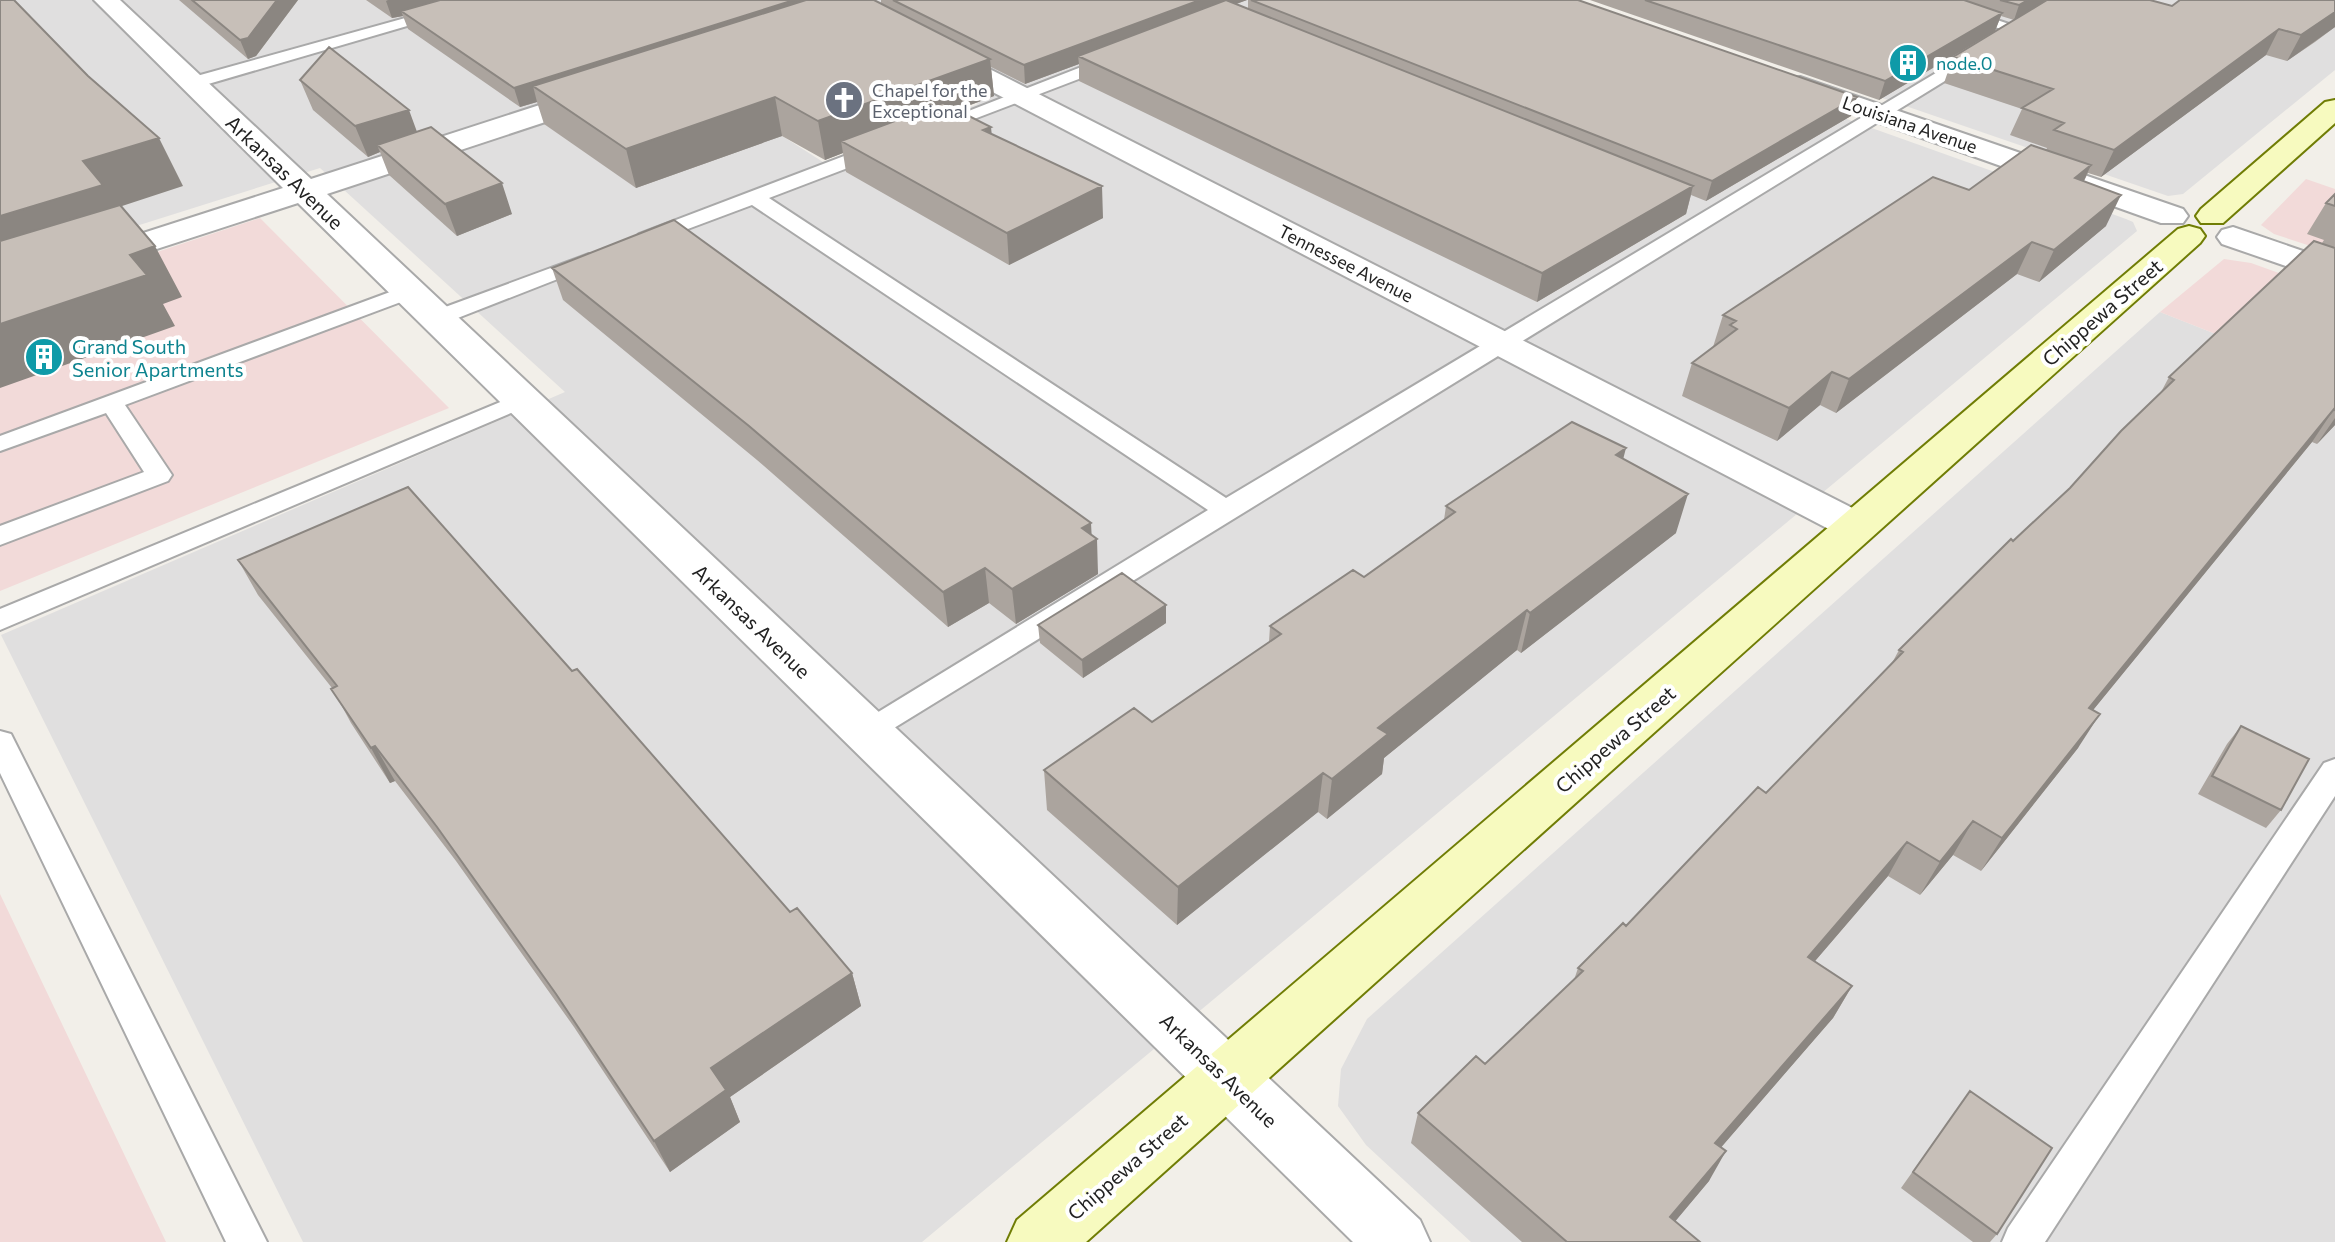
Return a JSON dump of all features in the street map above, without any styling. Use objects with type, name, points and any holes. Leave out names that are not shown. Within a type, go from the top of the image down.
[{"type":"main road","name":"Chippewa Street","points":[[1039,1242],[2335,108]]},
{"type":"street","name":"Arkansas Avenue","points":[[106,0],[1398,1242]]},
{"type":"street","points":[[839,10],[889,0]]},
{"type":"street","name":"Tennessee Avenue","points":[[839,10],[1020,95],[1857,527]]},
{"type":"street","name":"Louisiana Avenue","points":[[1779,78],[2335,273]]},
{"type":"street","points":[[0,290],[632,84]]},
{"type":"lane","points":[[1920,0],[2016,29]]},
{"type":"lane","points":[[192,83],[476,1]]},
{"type":"lane","points":[[868,733],[1226,510],[2040,15]]},
{"type":"lane","points":[[0,444],[111,402],[423,305],[617,249],[1137,51]]},
{"type":"lane","points":[[754,197],[1226,510]]},
{"type":"lane","points":[[1684,203],[1714,215]]},
{"type":"lane","points":[[0,620],[522,400]]},
{"type":"lane","points":[[0,536],[159,475],[111,402]]},
{"type":"lane","points":[[0,742],[247,1242]]},
{"type":"lane","points":[[2022,1242],[2335,771]]},
{"type":"shaded area","points":[[0,0],[1514,0],[2126,219],[2133,222],[2137,231],[922,1242],[303,1242],[1,635],[565,392],[320,168],[0,269]],"holes":[[[848,33],[978,104],[823,162],[693,79]]]},
{"type":"shaded area","points":[[1597,0],[2249,0],[2335,23],[2335,70],[2183,194],[2168,196]]},
{"type":"shaded area","points":[[2306,179],[2335,189],[2335,254],[2274,234],[2261,225]]},
{"type":"shaded area","points":[[260,218],[449,408],[0,591],[0,304]]},
{"type":"shaded area","points":[[2224,259],[2251,263],[2335,293],[2335,381],[2160,312]]},
{"type":"shaded area","points":[[2160,312],[2335,381],[2335,1242],[1471,1242],[1366,1145],[1338,1106],[1341,1069],[1367,1019]]},
{"type":"shaded area","points":[[0,894],[166,1242],[0,1242]]},
{"type":"building","points":[[0,0],[14,0],[88,76],[159,138],[83,161],[103,185],[0,216]]},
{"type":"building","points":[[192,0],[277,0],[248,38],[240,40]]},
{"type":"building","points":[[440,0],[794,0],[514,88],[401,11]]},
{"type":"building","points":[[806,0],[874,0],[990,59],[818,121],[775,97],[626,149],[533,86]]},
{"type":"building","points":[[893,0],[1200,0],[1024,65]]},
{"type":"building","points":[[1226,0],[1693,186],[1542,273],[1078,56]]},
{"type":"building","points":[[1251,0],[1578,0],[1857,97],[1712,181]]},
{"type":"building","points":[[1645,0],[1964,0],[2002,13],[1885,81]]},
{"type":"building","points":[[2000,0],[2028,0],[2019,5]]},
{"type":"building","points":[[2047,0],[2150,0],[2172,6],[2180,0],[2335,0],[2335,12],[2301,35],[2279,29],[2114,150],[2054,130],[2064,123],[2022,108],[2053,89],[1953,57]]},
{"type":"building","points":[[329,47],[409,110],[355,126],[300,80]]},
{"type":"building","points":[[943,103],[991,127],[983,130],[1102,186],[1007,233],[841,141]]},
{"type":"building","points":[[431,127],[502,183],[445,204],[377,145]]},
{"type":"building","points":[[2031,145],[2091,165],[2075,178],[2121,195],[2054,250],[2032,242],[1849,379],[1832,372],[1789,408],[1692,363],[1737,329],[1730,325],[1736,321],[1723,315],[1933,177],[1969,190]]},
{"type":"building","points":[[2335,194],[2335,206],[2326,203]]},
{"type":"building","points":[[120,205],[155,246],[130,255],[147,275],[0,324],[0,241]]},
{"type":"building","points":[[674,220],[1091,523],[1082,528],[1097,539],[1012,589],[985,568],[943,592],[749,426],[552,268]]},
{"type":"building","points":[[2314,241],[2335,248],[2335,410],[2089,708],[2100,714],[2002,838],[1973,821],[1940,862],[1907,842],[1808,957],[1852,986],[1715,1143],[1726,1151],[1670,1217],[1700,1242],[1567,1242],[1418,1113],[1476,1056],[1485,1064],[1583,971],[1578,968],[1623,923],[1626,926],[1758,787],[1766,793],[1903,652],[1899,650],[2011,539],[2013,541],[2070,488],[2121,431],[2174,380],[2169,377]]},
{"type":"building","points":[[1572,422],[1626,448],[1616,455],[1688,494],[1530,613],[1527,610],[1378,728],[1388,734],[1332,779],[1323,773],[1178,887],[1044,770],[1134,708],[1152,722],[1281,634],[1270,626],[1353,570],[1364,577],[1455,512],[1446,506]]},
{"type":"building","points":[[408,487],[572,671],[577,669],[790,912],[797,908],[852,973],[711,1068],[726,1090],[654,1141],[556,994],[437,827],[375,746],[371,748],[331,689],[337,686],[238,560]]},
{"type":"building","points":[[1122,573],[1166,605],[1082,660],[1038,625]]},
{"type":"building","points":[[2241,726],[2309,759],[2281,810],[2212,776]]},
{"type":"building","points":[[1970,1091],[2052,1148],[1997,1234],[1913,1172]]},
{"type":"place","name":"node.0","points":[[1908,63]]},
{"type":"place","name":"Chapel for the Exceptional","points":[[844,100]]},
{"type":"place","name":"Grand South Senior Apartments","points":[[44,357]]}]
